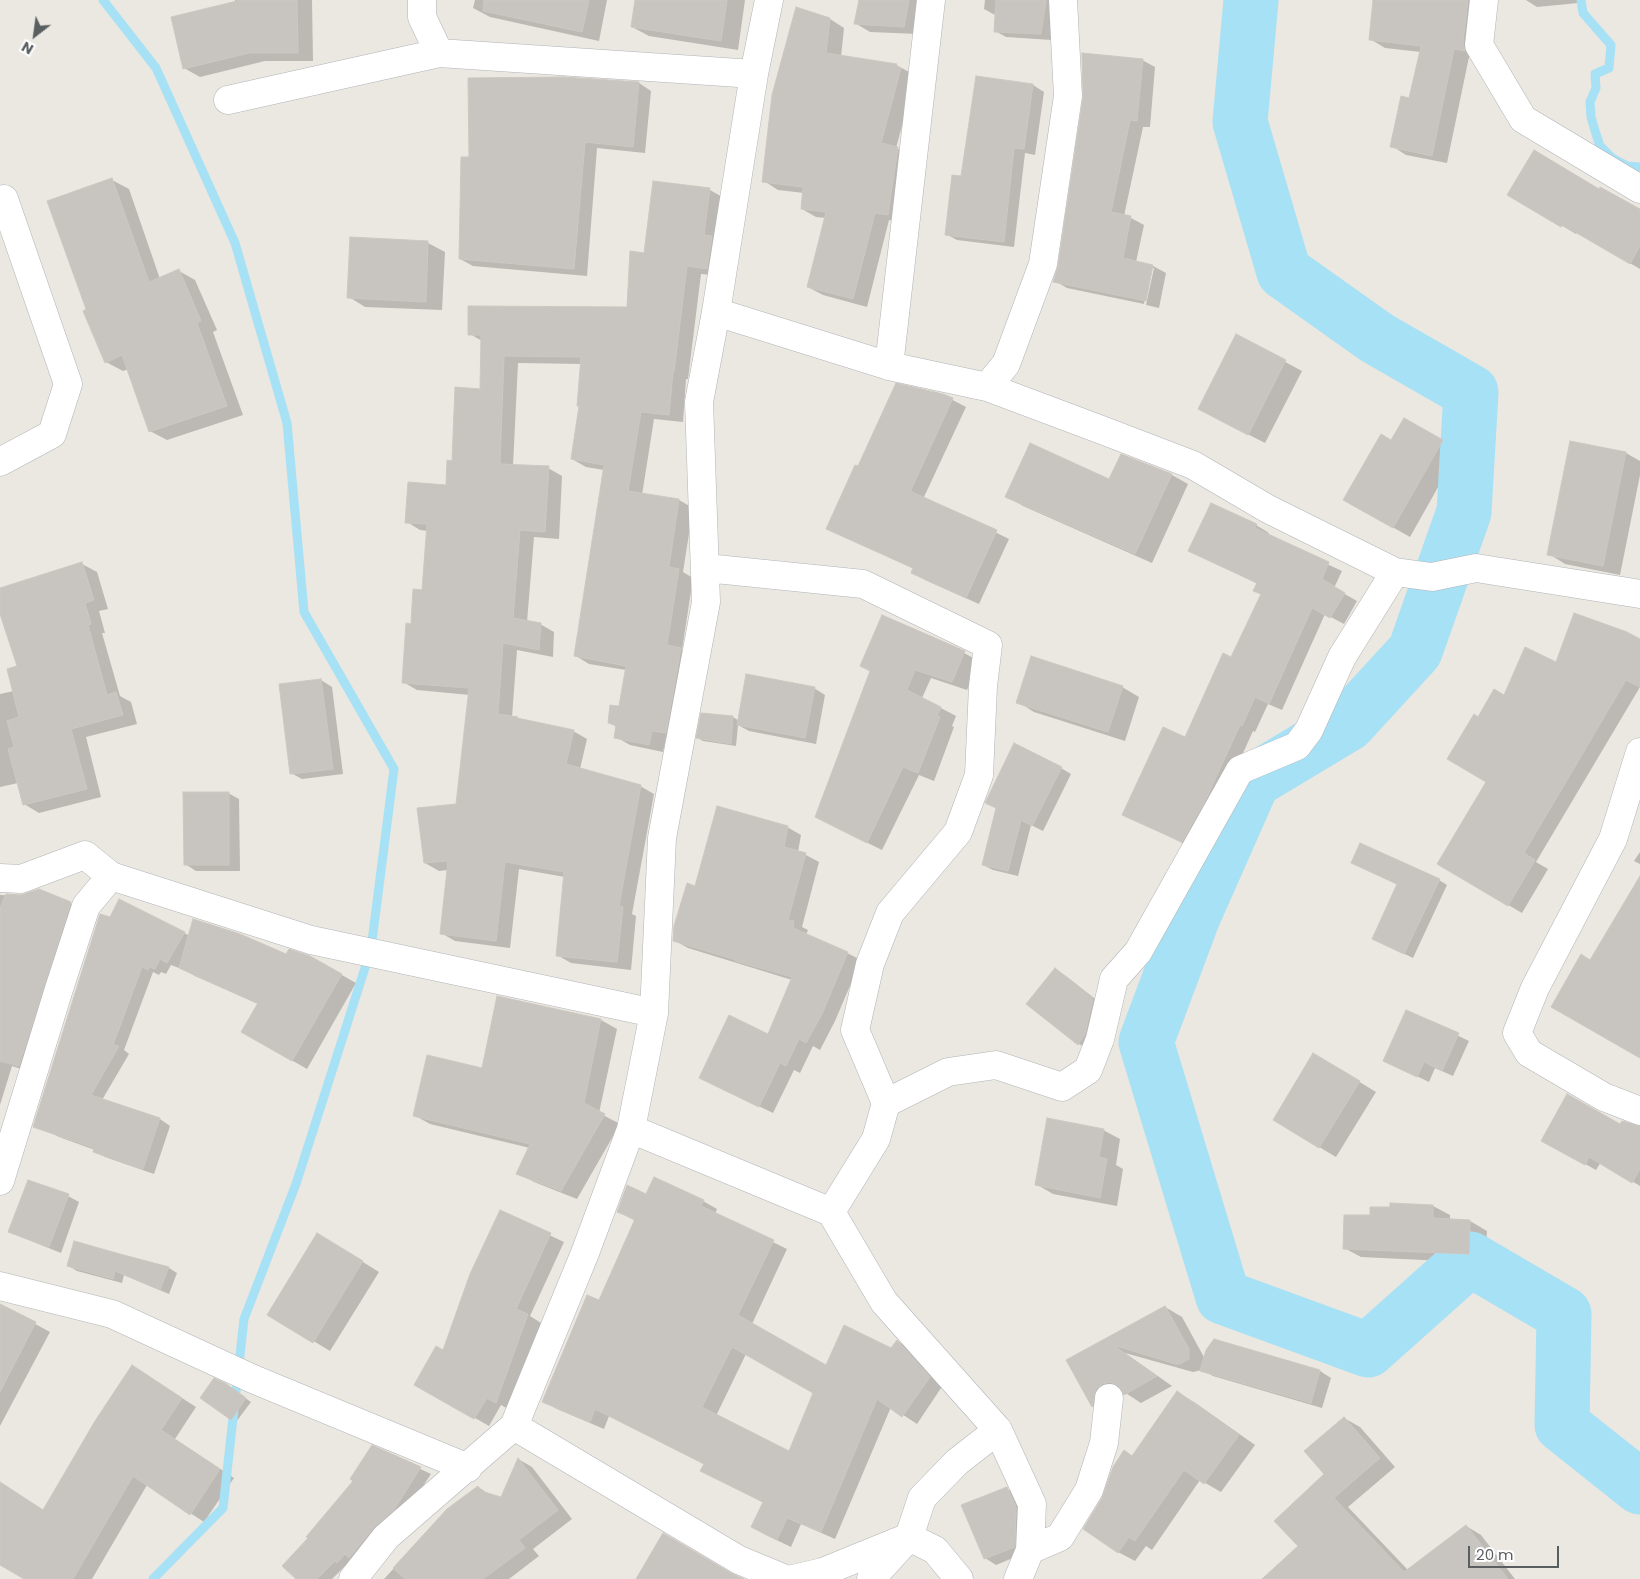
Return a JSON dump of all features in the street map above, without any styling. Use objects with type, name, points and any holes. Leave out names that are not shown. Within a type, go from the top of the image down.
[{"type":"street","points":[[422,0],[422,17],[439,54]]},
{"type":"street","points":[[353,1579],[386,1538],[514,1426],[585,1253],[631,1129],[654,1014],[662,838],[706,602],[699,402],[716,312],[754,74],[769,0]]},
{"type":"street","points":[[889,366],[931,0]]},
{"type":"street","points":[[987,387],[1006,364],[1043,264],[1068,96],[1063,0]]},
{"type":"street","points":[[1484,0],[1479,45],[1523,119],[1640,189]]},
{"type":"street","points":[[228,100],[439,54],[754,74]]},
{"type":"street","points":[[0,462],[52,434],[68,384],[4,199]]},
{"type":"street","points":[[716,312],[889,366],[987,387],[1193,465],[1268,509],[1395,572],[1432,577],[1476,568],[1640,594]]},
{"type":"street","points":[[706,568],[863,584],[988,645],[983,686],[979,776],[958,832],[890,913],[870,964],[856,1030],[886,1103],[876,1140],[832,1212]]},
{"type":"street","points":[[886,1103],[948,1072],[996,1065],[1062,1086],[1088,1070],[1100,1039],[1114,979],[1138,952],[1240,770],[1297,746],[1309,730],[1342,657],[1395,572]]},
{"type":"street","points":[[1640,752],[1613,839],[1535,988],[1517,1033],[1529,1053],[1604,1097],[1640,1111]]},
{"type":"street","points":[[0,878],[22,878],[85,855],[111,876],[311,940],[654,1014]]},
{"type":"street","points":[[0,1181],[86,906],[111,876]]},
{"type":"street","points":[[631,1129],[832,1212],[884,1302],[998,1430],[1032,1504],[1030,1550],[1018,1579]]},
{"type":"street","points":[[0,1286],[112,1314],[253,1379],[468,1468]]},
{"type":"street","points":[[1030,1550],[1060,1537],[1089,1490],[1104,1443],[1109,1398]]},
{"type":"street","points":[[514,1426],[739,1560],[784,1579]]},
{"type":"street","points":[[871,1579],[909,1537],[922,1498],[957,1462],[998,1430]]},
{"type":"street","points":[[793,1579],[823,1572],[909,1537],[934,1550],[959,1579]]},
{"type":"building","points":[[241,0],[297,0],[298,53],[249,53],[183,69],[171,17]]},
{"type":"building","points":[[484,0],[589,0],[582,32],[483,11]]},
{"type":"building","points":[[635,0],[727,0],[721,41],[631,27]]},
{"type":"building","points":[[859,0],[909,0],[904,27],[854,24]]},
{"type":"building","points":[[996,0],[1046,0],[1041,34],[994,32]]},
{"type":"building","points":[[1373,0],[1468,0],[1463,43],[1465,51],[1454,49],[1432,156],[1390,147],[1401,96],[1409,98],[1421,46],[1369,40]]},
{"type":"building","points":[[796,7],[830,18],[826,53],[897,64],[896,67],[901,68],[881,143],[898,147],[888,215],[875,213],[853,299],[807,287],[826,212],[801,209],[803,187],[762,182],[772,95]]},
{"type":"building","points":[[1082,53],[1143,59],[1137,121],[1130,120],[1111,212],[1131,216],[1123,258],[1153,265],[1146,301],[1053,282],[1058,266],[1083,98]]},
{"type":"building","points":[[976,76],[1033,84],[1024,149],[1014,148],[1004,242],[945,235],[952,175],[961,176]]},
{"type":"building","points":[[564,77],[639,82],[633,147],[585,142],[574,269],[459,259],[461,157],[469,157],[468,78]]},
{"type":"building","points":[[1534,150],[1599,189],[1600,187],[1640,209],[1640,246],[1630,264],[1507,195]]},
{"type":"building","points":[[112,178],[149,282],[179,269],[201,321],[197,323],[227,406],[149,432],[122,355],[105,363],[83,311],[86,309],[47,201]]},
{"type":"building","points":[[653,181],[710,188],[704,235],[712,236],[707,269],[687,266],[669,415],[641,412],[628,491],[679,499],[669,567],[679,569],[667,645],[681,648],[666,733],[652,731],[649,745],[614,738],[616,725],[608,723],[610,705],[619,706],[626,666],[574,656],[604,465],[571,459],[579,406],[577,406],[581,357],[504,356],[500,464],[549,466],[545,532],[520,530],[513,618],[541,623],[539,650],[503,643],[498,714],[574,730],[566,764],[641,785],[619,906],[623,907],[617,962],[556,956],[564,872],[505,862],[496,941],[440,934],[448,861],[424,863],[417,808],[456,804],[469,688],[402,683],[406,623],[411,624],[413,589],[422,590],[427,524],[405,523],[408,482],[446,485],[447,460],[452,461],[455,387],[480,389],[481,335],[468,335],[468,306],[627,307],[630,251],[644,253]]},
{"type":"building","points":[[350,237],[428,241],[426,302],[347,298]]},
{"type":"building","points":[[1236,334],[1286,360],[1248,435],[1198,409]]},
{"type":"building","points":[[896,383],[953,398],[911,490],[912,492],[997,530],[966,598],[911,573],[913,568],[826,529],[855,465],[858,466]]},
{"type":"building","points":[[1404,418],[1443,440],[1393,528],[1343,500],[1381,434],[1391,440]]},
{"type":"building","points":[[1570,441],[1626,452],[1603,566],[1547,555]]},
{"type":"building","points":[[1030,443],[1109,479],[1121,454],[1172,474],[1135,554],[1005,497]]},
{"type":"building","points":[[1211,503],[1257,524],[1255,528],[1329,562],[1322,579],[1345,593],[1330,618],[1312,608],[1269,704],[1255,697],[1207,797],[1182,842],[1122,815],[1163,727],[1185,737],[1223,653],[1231,657],[1261,594],[1253,591],[1257,583],[1188,551]]},
{"type":"building","points":[[82,562],[94,600],[85,603],[91,624],[88,625],[107,695],[116,692],[123,715],[71,729],[87,789],[23,805],[8,749],[14,747],[7,721],[19,717],[7,669],[17,666],[0,614],[0,588]]},
{"type":"building","points":[[1574,613],[1627,632],[1640,639],[1640,687],[1626,680],[1524,853],[1535,860],[1508,906],[1437,864],[1486,782],[1447,759],[1474,714],[1478,717],[1494,689],[1504,695],[1525,647],[1556,662]]},
{"type":"building","points":[[882,615],[965,651],[952,682],[915,670],[907,690],[941,707],[937,716],[940,717],[918,773],[903,767],[867,843],[815,817],[870,671],[860,666]]},
{"type":"building","points":[[1031,656],[1123,686],[1108,732],[1016,703]]},
{"type":"building","points":[[746,674],[815,687],[805,738],[737,725]]},
{"type":"building","points":[[321,679],[333,769],[290,774],[279,684]]},
{"type":"building","points":[[701,713],[733,716],[731,744],[696,738]]},
{"type":"building","points":[[1014,743],[1062,767],[1032,826],[1021,820],[1008,871],[982,865],[996,808],[985,803]]},
{"type":"building","points":[[183,792],[229,792],[229,865],[184,865]]},
{"type":"building","points":[[717,806],[788,826],[784,847],[806,853],[788,920],[794,921],[793,928],[848,952],[822,1014],[806,1043],[799,1039],[786,1066],[780,1063],[759,1107],[699,1078],[729,1015],[768,1034],[792,977],[673,941],[674,926],[687,883],[695,886]]},
{"type":"building","points":[[1360,843],[1440,879],[1404,954],[1372,939],[1397,884],[1351,863]]},
{"type":"building","points":[[1640,876],[1640,1058],[1551,1007],[1581,954],[1590,960]]},
{"type":"building","points":[[39,889],[71,902],[19,1066],[0,1061],[0,908],[6,894],[21,895]]},
{"type":"building","points":[[119,899],[185,932],[167,963],[160,959],[155,969],[150,967],[148,970],[142,967],[113,1045],[119,1046],[91,1095],[160,1118],[143,1169],[93,1152],[94,1148],[33,1127],[100,914],[110,917]]},
{"type":"building","points":[[193,919],[240,934],[286,954],[289,949],[310,956],[342,974],[292,1061],[241,1032],[258,1003],[179,968]]},
{"type":"building","points":[[1055,968],[1093,999],[1085,1034],[1078,1045],[1026,1004]]},
{"type":"building","points":[[497,996],[601,1019],[584,1103],[605,1114],[561,1191],[516,1174],[530,1144],[413,1116],[427,1055],[482,1068]]},
{"type":"building","points":[[1406,1010],[1459,1033],[1442,1071],[1424,1062],[1417,1077],[1383,1061]]},
{"type":"building","points":[[1313,1053],[1360,1081],[1319,1148],[1273,1120]]},
{"type":"building","points":[[1567,1094],[1620,1124],[1622,1121],[1640,1126],[1640,1169],[1632,1183],[1589,1157],[1585,1165],[1541,1141]]},
{"type":"building","points":[[1047,1118],[1104,1129],[1099,1157],[1107,1159],[1100,1198],[1035,1185]]},
{"type":"building","points":[[654,1177],[704,1200],[701,1206],[774,1240],[738,1315],[826,1365],[844,1325],[891,1348],[897,1340],[930,1377],[902,1417],[877,1399],[821,1532],[787,1518],[777,1540],[751,1527],[763,1502],[700,1471],[704,1464],[595,1409],[590,1422],[542,1402],[587,1295],[599,1300],[635,1219],[617,1212],[627,1185],[646,1194]],"holes":[[[732,1347],[813,1393],[789,1451],[702,1407]]]},
{"type":"building","points":[[28,1180],[69,1194],[49,1247],[8,1232]]},
{"type":"building","points":[[1390,1203],[1433,1205],[1433,1218],[1470,1220],[1469,1254],[1343,1249],[1344,1215],[1370,1215],[1370,1207],[1390,1207]]},
{"type":"building","points":[[500,1210],[551,1233],[516,1309],[528,1314],[496,1403],[487,1398],[474,1419],[414,1385],[436,1346],[443,1350],[470,1274]]},
{"type":"building","points":[[317,1233],[363,1261],[313,1343],[267,1315]]},
{"type":"building","points":[[74,1241],[169,1267],[160,1290],[115,1271],[113,1279],[67,1266]]},
{"type":"building","points":[[0,1304],[36,1322],[0,1392]]},
{"type":"building","points":[[1165,1306],[1189,1349],[1189,1359],[1176,1364],[1113,1345],[1157,1376],[1124,1395],[1118,1385],[1110,1382],[1102,1384],[1096,1389],[1092,1407],[1066,1360]]},
{"type":"building","points":[[1214,1339],[1320,1370],[1311,1403],[1200,1371],[1206,1350]]},
{"type":"building","points":[[132,1365],[182,1398],[161,1430],[220,1469],[190,1515],[133,1476],[73,1579],[24,1579],[0,1565],[0,1482],[43,1510],[95,1421]]},
{"type":"building","points":[[214,1378],[225,1383],[246,1398],[231,1420],[200,1398]]},
{"type":"building","points":[[1177,1391],[1239,1435],[1204,1484],[1184,1470],[1135,1541],[1129,1537],[1118,1553],[1083,1529],[1102,1498],[1113,1467],[1124,1450],[1132,1456]]},
{"type":"building","points":[[1344,1417],[1380,1458],[1334,1498],[1404,1572],[1466,1525],[1508,1579],[1262,1579],[1298,1546],[1274,1521],[1324,1474],[1304,1451]]},
{"type":"building","points":[[372,1445],[421,1467],[394,1510],[374,1527],[349,1558],[345,1554],[317,1579],[296,1579],[282,1566],[308,1538],[306,1537],[353,1481],[350,1479]]},
{"type":"building","points":[[518,1458],[558,1510],[519,1540],[525,1548],[483,1579],[405,1579],[393,1568],[447,1509],[478,1486],[481,1491],[501,1497]]},
{"type":"building","points":[[1007,1487],[1016,1507],[1015,1547],[984,1559],[961,1505]]},
{"type":"building","points":[[663,1533],[731,1573],[744,1579],[636,1579]]},
{"type":"waterway","points":[[103,0],[156,68],[235,243],[287,423],[304,612],[394,769],[371,949],[296,1184],[244,1319],[223,1508],[153,1579]]},
{"type":"waterway","points":[[1251,0],[1240,122],[1284,272],[1377,338],[1471,392],[1464,512],[1415,651],[1348,724],[1253,781],[1192,919],[1146,1042],[1223,1297],[1368,1350],[1470,1259],[1564,1314],[1562,1425],[1640,1487]]},
{"type":"waterway","points":[[1581,0],[1583,13],[1611,45],[1609,68],[1595,74],[1596,88],[1590,102],[1591,117],[1600,146],[1612,158],[1627,166],[1640,167]]}]
